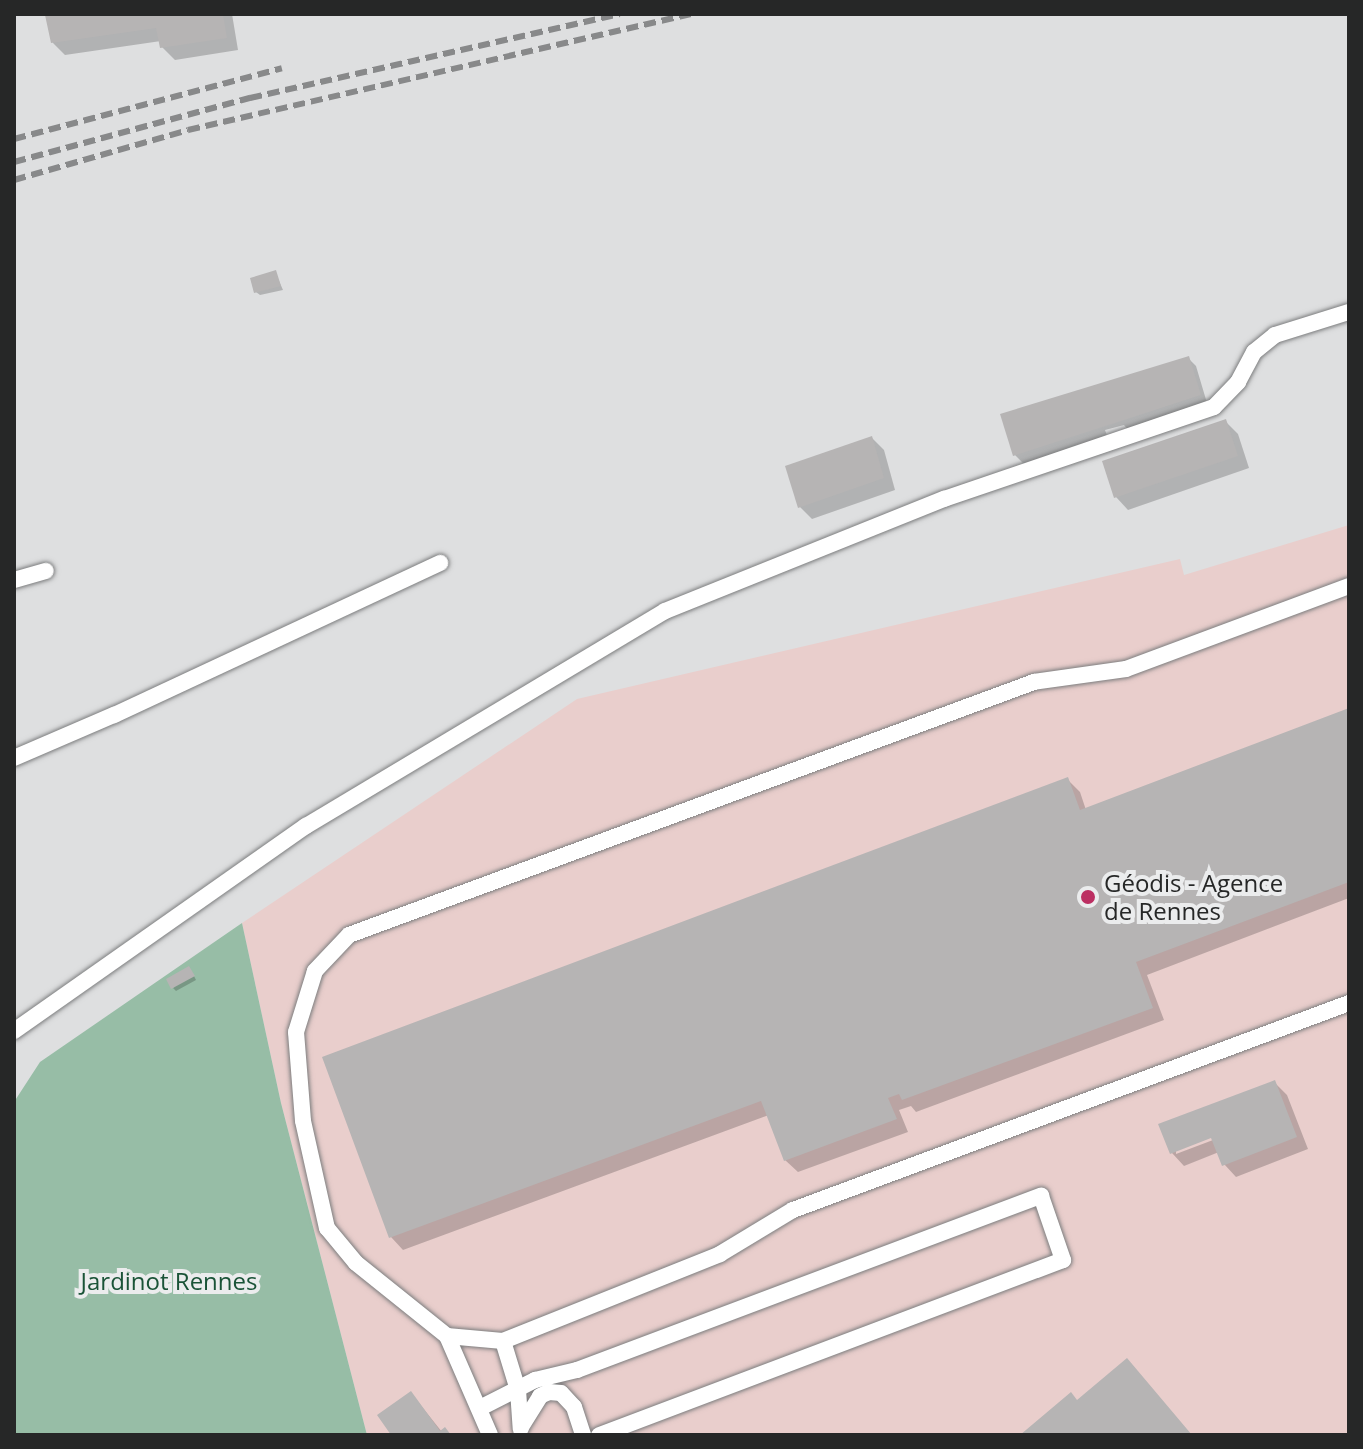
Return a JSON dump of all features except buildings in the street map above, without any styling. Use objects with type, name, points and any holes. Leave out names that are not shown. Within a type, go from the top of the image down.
[{"type":"lane","points":[[14,1031],[306,826],[665,611],[944,499],[1214,407],[1238,382],[1254,352],[1275,335],[1349,312]]},
{"type":"lane","points":[[14,758],[114,715],[440,563]]},
{"type":"lane","points":[[14,580],[46,571]]},
{"type":"lane","points":[[490,1435],[447,1336],[356,1263],[327,1228],[303,1121],[296,1032],[315,971],[349,935],[1034,682],[1126,669],[1349,586]]},
{"type":"lane","points":[[447,1336],[503,1341],[720,1254],[793,1210],[1349,1003]]},
{"type":"lane","points":[[480,1408],[535,1380],[577,1370],[1041,1196],[1063,1260],[599,1435]]},
{"type":"lane","points":[[503,1341],[518,1390],[522,1431]]},
{"type":"lane","points":[[522,1431],[540,1396],[549,1392],[561,1393],[574,1407],[583,1435]]},
{"type":"shaded area","points":[[1349,525],[1349,1435],[367,1435],[281,1103],[242,923],[577,699],[1180,559],[1184,575]]},
{"type":"green space","name":"Jardinot Rennes","points":[[242,923],[281,1103],[367,1435],[14,1435],[14,1102],[40,1062]]},
{"type":"railway","points":[[14,162],[250,98],[620,14]]},
{"type":"railway","points":[[14,180],[188,130],[691,14]]},
{"type":"railway","points":[[14,139],[282,68]]},
{"type":"place","name":"Géodis - Agence de Rennes","points":[[1088,897]]}]
